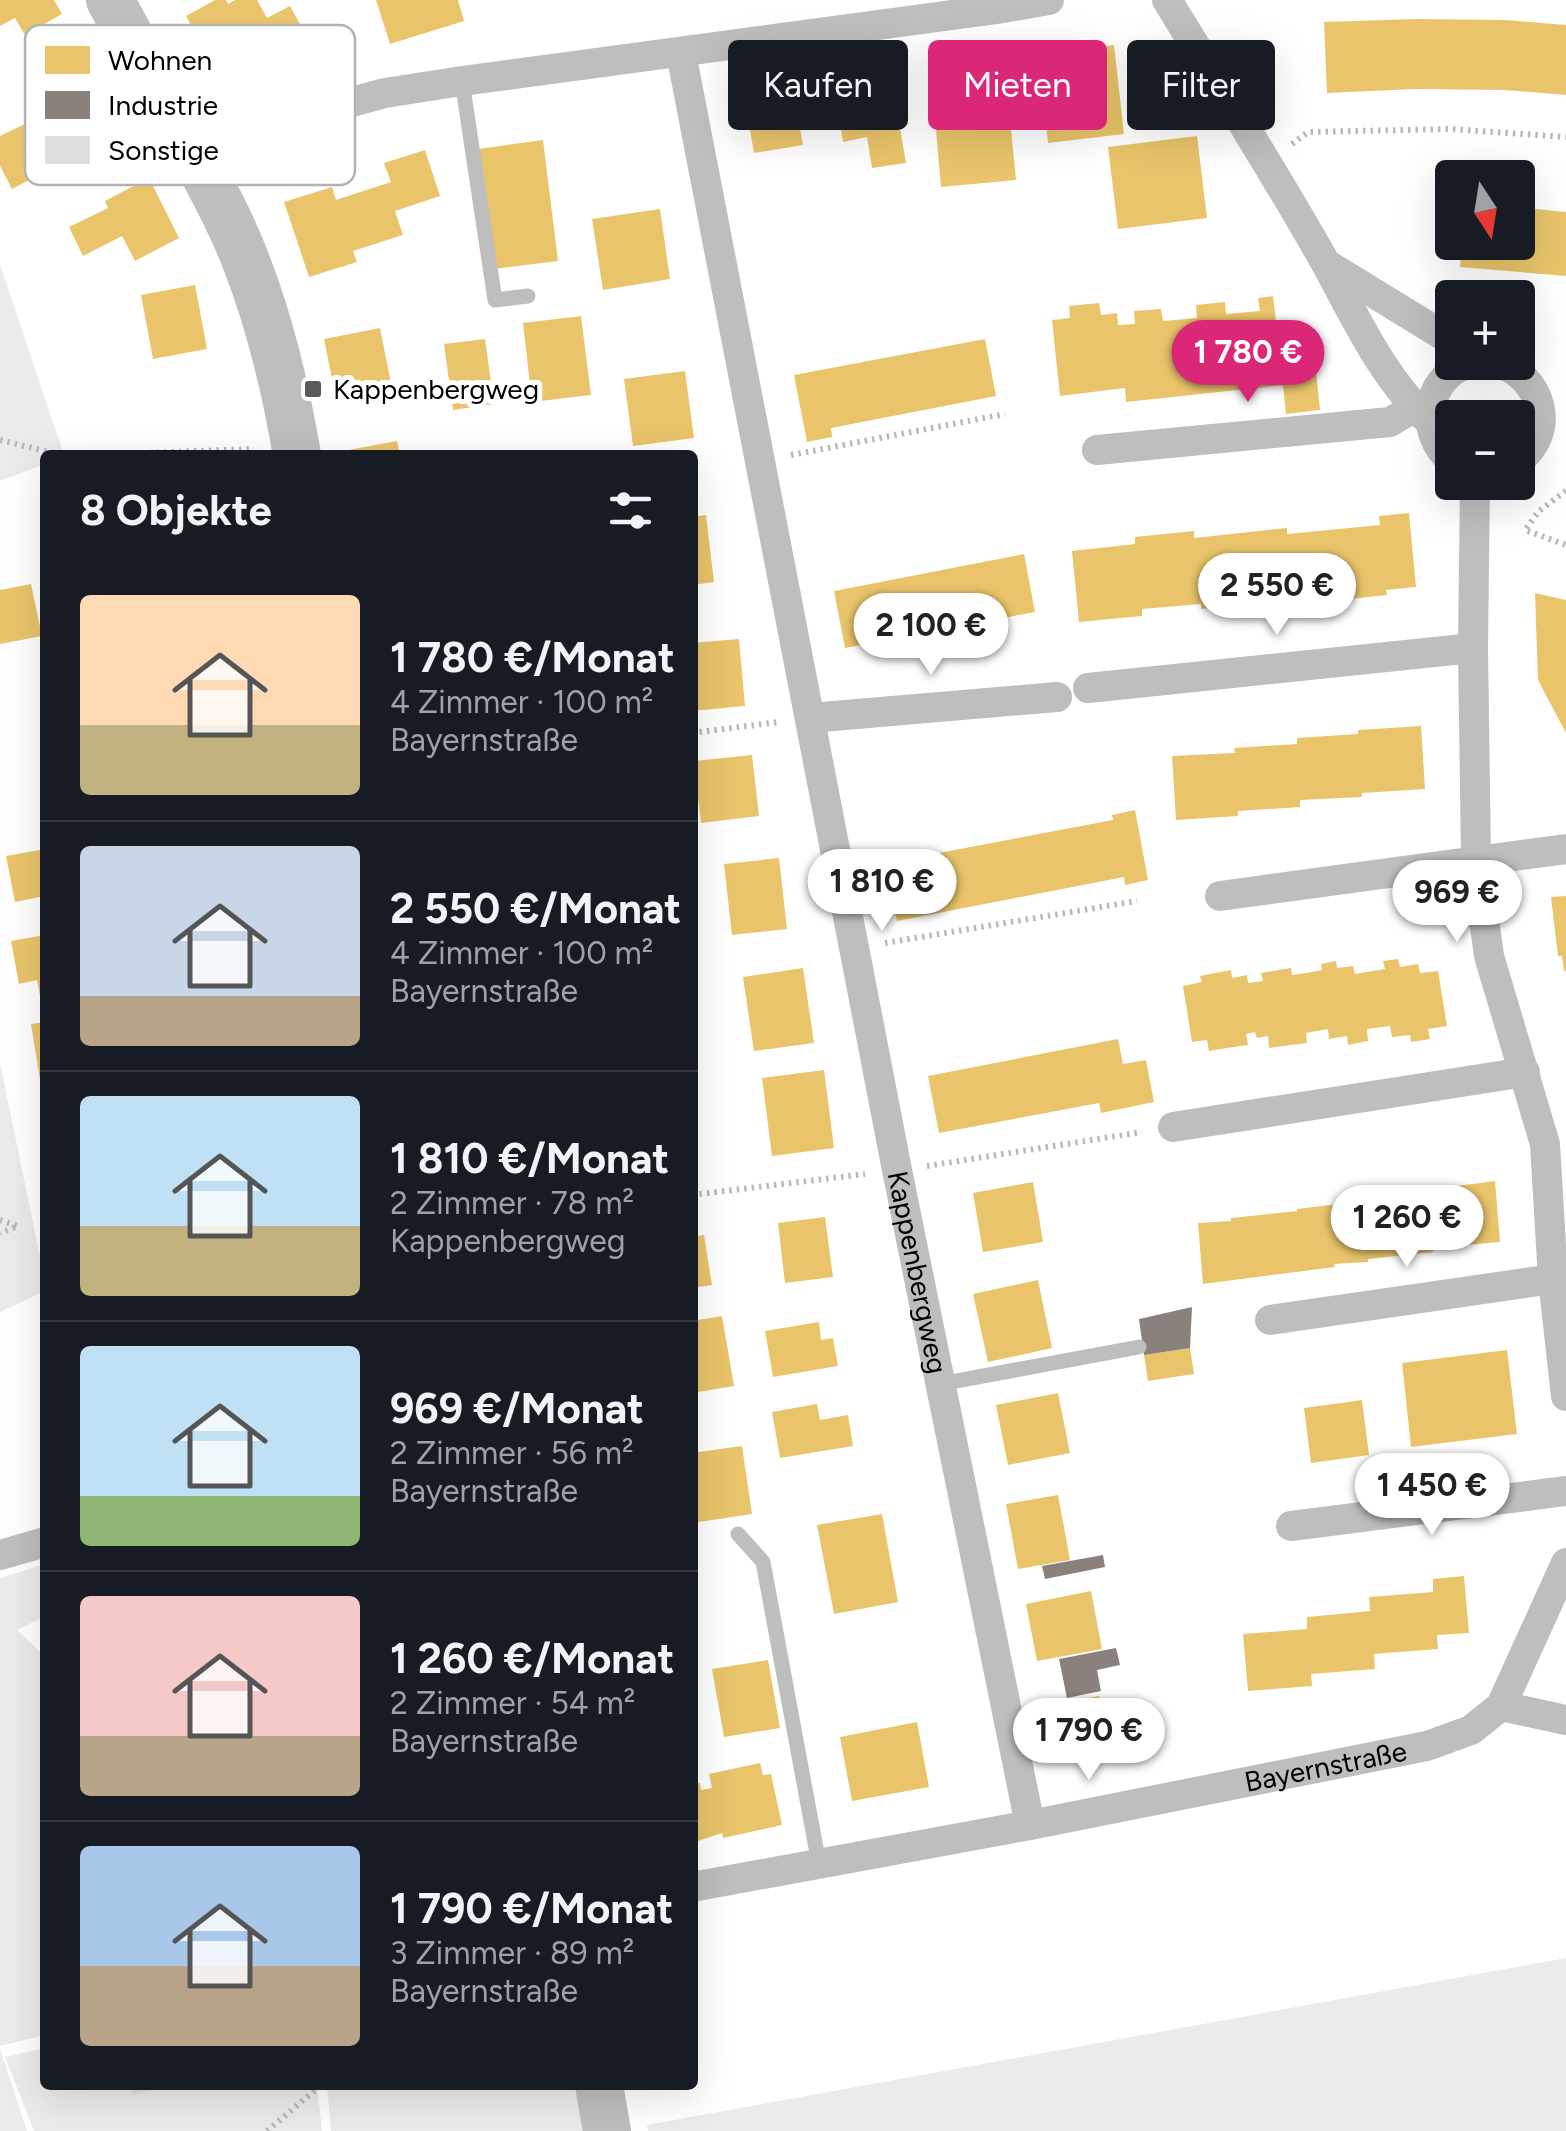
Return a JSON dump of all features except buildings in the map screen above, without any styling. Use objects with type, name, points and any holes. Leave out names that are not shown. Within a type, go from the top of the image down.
[{"type":"main road","points":[[110,0],[124,25]]},
{"type":"main road","points":[[210,185],[263,309],[296,450]]},
{"type":"main road","points":[[600,2090],[607,2131]]},
{"type":"street","points":[[355,101],[462,81],[1049,0]]},
{"type":"street","points":[[1167,0],[1326,263],[1383,366],[1422,414],[1435,440]]},
{"type":"street","name":"Kappenbergweg","points":[[681,53],[854,948],[1030,1825]]},
{"type":"street","points":[[1326,263],[1435,330]]},
{"type":"street","points":[[1097,450],[1390,422],[1422,414],[1444,380]]},
{"type":"street","points":[[1527,380],[1540,411],[1553,422],[1535,442]]},
{"type":"street","points":[[1474,500],[1476,860],[1489,956],[1526,1072],[1556,1143],[1553,1279],[1566,1396]]},
{"type":"street","points":[[1088,688],[1473,648]]},
{"type":"street","points":[[810,718],[1058,698]]},
{"type":"street","points":[[1220,896],[1566,849]]},
{"type":"street","points":[[1173,1127],[1526,1072]]},
{"type":"street","points":[[1270,1320],[1553,1279]]},
{"type":"street","points":[[1291,1526],[1566,1490]]},
{"type":"street","points":[[0,1555],[40,1543]]},
{"type":"street","points":[[1566,1563],[1501,1706],[1566,1720]]},
{"type":"street","name":"Bayernstraße","points":[[698,1886],[1427,1746],[1471,1730],[1501,1706]]},
{"type":"lane","points":[[462,81],[496,300],[528,296]]},
{"type":"lane","points":[[940,1384],[1138,1347]]},
{"type":"lane","points":[[738,1534],[763,1562],[820,1864]]},
{"type":"path","points":[[1266,162],[1308,132],[1452,129],[1566,137]]},
{"type":"path","points":[[760,460],[1004,414]]},
{"type":"path","points":[[0,440],[41,450]]},
{"type":"path","points":[[1566,490],[1539,511],[1525,530],[1566,544]]},
{"type":"path","points":[[698,731],[810,718]]},
{"type":"path","points":[[854,948],[1137,900]]},
{"type":"path","points":[[0,1220],[18,1226],[0,1232]]},
{"type":"path","points":[[267,2131],[314,2090]]},
{"type":"shaded area","points":[[0,265],[62,450],[40,450],[40,466],[0,481]]},
{"type":"shaded area","points":[[0,1063],[40,1257],[40,1293],[0,1312]]},
{"type":"shaded area","points":[[40,1566],[40,1618],[17,1630],[40,1652],[40,2036],[0,2046],[0,1578]]},
{"type":"shaded area","points":[[1566,1958],[1566,2131],[648,2131],[647,2125]]},
{"type":"shaded area","points":[[0,2049],[27,2131],[0,2131]]},
{"type":"shaded area","points":[[40,2049],[40,2090],[318,2090],[322,2131],[34,2131],[5,2057]]},
{"type":"shaded area","points":[[327,2090],[576,2090],[583,2131],[331,2131]]},
{"type":"place","name":"Kappenbergweg","points":[[313,389]]}]
